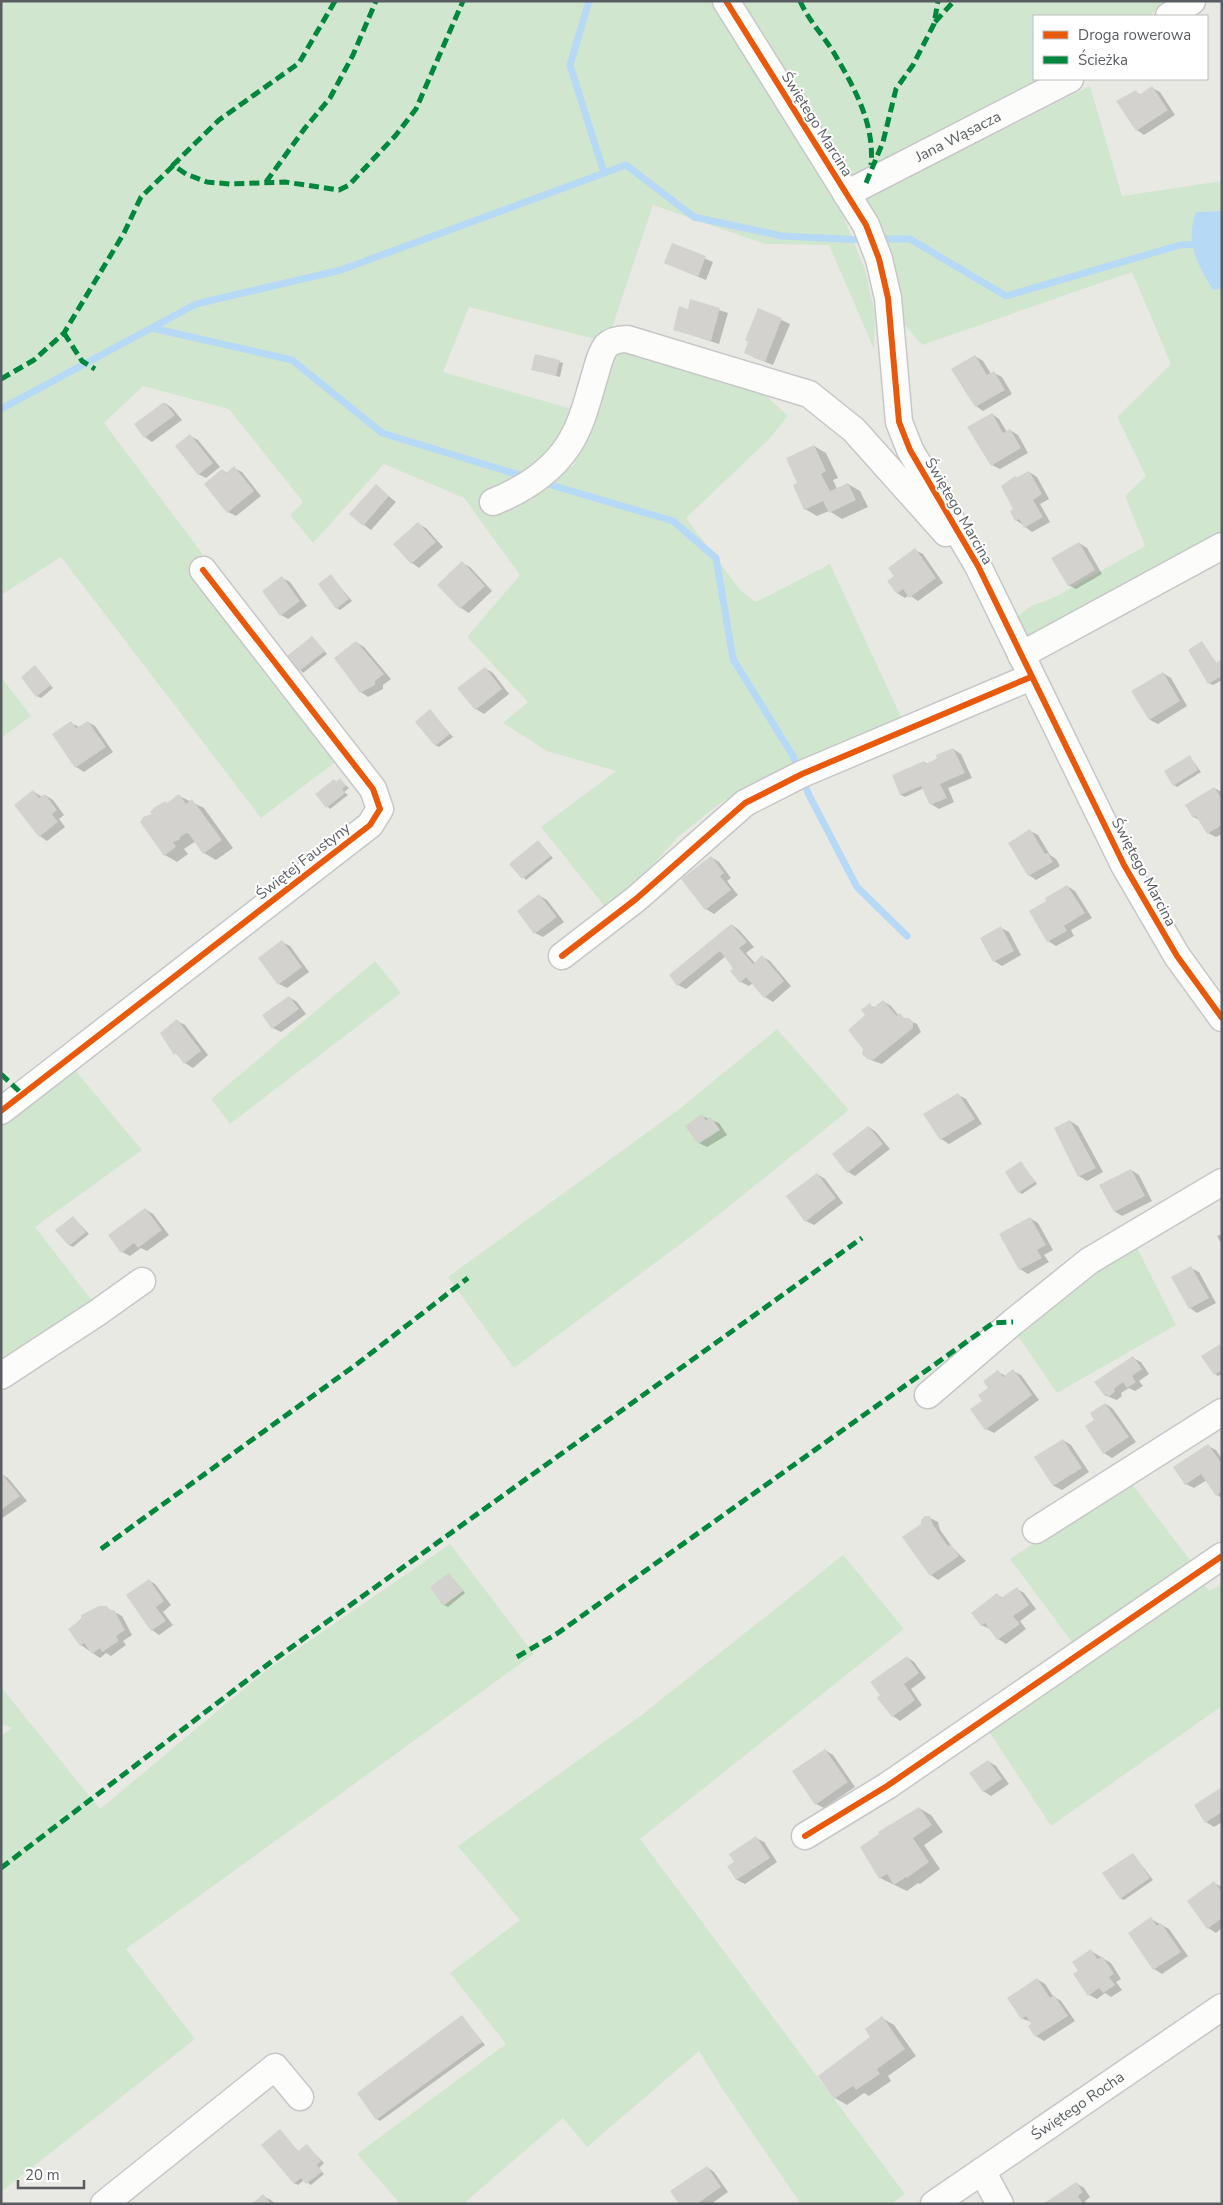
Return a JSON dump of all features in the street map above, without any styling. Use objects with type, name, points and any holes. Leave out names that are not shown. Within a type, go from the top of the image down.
[{"type":"street","name":"Świętego Marcina","points":[[726,1],[866,225],[879,259],[888,298],[899,422],[910,450],[978,566],[1124,865],[1177,956],[1222,1018]]},
{"type":"street","points":[[1171,15],[1192,1]]},
{"type":"street","name":"Jana Wąsacza","points":[[846,194],[1068,80]]},
{"type":"street","points":[[493,502],[518,492],[552,467],[579,427],[600,358],[607,346],[616,339],[627,339],[809,394],[854,430],[884,466],[978,566]]},
{"type":"street","points":[[562,956],[636,898],[745,803],[1026,666],[1222,546]]},
{"type":"street","name":"Świętej Faustyny","points":[[1,1111],[370,825],[380,809],[373,789],[203,570]]},
{"type":"street","points":[[928,1395],[1013,1322],[1089,1261],[1222,1182]]},
{"type":"street","points":[[1,1376],[142,1281]]},
{"type":"street","points":[[1036,1530],[1222,1412]]},
{"type":"street","points":[[805,1836],[887,1786],[1222,1556]]},
{"type":"street","name":"Świętego Rocha","points":[[934,2204],[1222,2008]]},
{"type":"street","points":[[104,2204],[275,2067],[300,2097]]},
{"type":"street","points":[[982,2171],[1000,2204]]},
{"type":"green space","points":[[1,1],[1166,1],[1150,15],[1033,15],[1033,80],[1043,80],[832,189],[865,269],[875,314],[874,349],[829,245],[765,244],[653,205],[612,328],[595,339],[469,307],[443,372],[572,409],[559,476],[575,464],[607,359],[619,350],[760,390],[788,416],[768,440],[686,518],[741,591],[756,602],[830,564],[902,719],[749,793],[724,800],[678,837],[609,912],[541,827],[616,771],[547,751],[503,723],[528,702],[467,637],[520,575],[464,498],[384,464],[313,543],[290,515],[303,502],[229,409],[143,386],[104,423],[202,553],[199,584],[341,758],[261,818],[61,557],[1,595]]},
{"type":"green space","points":[[1090,86],[1122,196],[1222,181],[1222,211],[1196,212],[1213,290],[1222,288],[1222,534],[1029,644],[1016,618],[1031,606],[1055,597],[1145,546],[1125,496],[1146,476],[1117,417],[1171,364],[1132,272],[922,345],[901,320],[863,202],[899,179],[985,139]]},
{"type":"green space","points":[[1,677],[31,716],[1,738]]},
{"type":"green space","points":[[375,961],[401,993],[230,1124],[211,1099]]},
{"type":"green space","points":[[777,1029],[849,1110],[702,1228],[514,1368],[448,1277],[678,1110]]},
{"type":"green space","points":[[70,1064],[142,1150],[35,1227],[93,1302],[1,1366],[1,1120]]},
{"type":"green space","points":[[1135,1244],[1176,1325],[1057,1393],[1013,1329]]},
{"type":"green space","points":[[1129,1480],[1193,1564],[1074,1645],[1010,1559]]},
{"type":"green space","points":[[450,1544],[534,1654],[126,1949],[195,2039],[1,2192],[1,1736],[12,1728],[1,1724],[1,1687],[100,1809],[264,1672]]},
{"type":"green space","points":[[843,1555],[904,1629],[640,1839],[905,2194],[891,2204],[801,2204],[725,2093],[699,2051],[587,2147],[563,2118],[463,2204],[400,2204],[357,2154],[506,2044],[450,1973],[520,1920],[458,1846],[643,1714]]},
{"type":"green space","points":[[1202,1581],[1209,1591],[1222,1584],[1222,1706],[1051,1826],[986,1727]]},
{"type":"water","points":[[1222,211],[1222,288],[1213,290],[1194,253],[1192,243],[1193,223],[1196,212]]},
{"type":"building","points":[[1152,86],[1168,110],[1136,131],[1116,101],[1136,90],[1139,95]]},
{"type":"building","points":[[672,243],[706,256],[698,277],[664,263]]},
{"type":"building","points":[[690,299],[720,308],[711,341],[673,330],[679,306],[688,309]]},
{"type":"building","points":[[758,308],[782,318],[765,362],[744,353],[748,342],[745,340]]},
{"type":"building","points":[[535,354],[560,360],[556,376],[531,370]]},
{"type":"building","points":[[975,355],[987,375],[994,371],[1005,390],[975,407],[951,369]]},
{"type":"building","points":[[164,402],[175,415],[144,438],[134,424]]},
{"type":"building","points":[[992,413],[1003,433],[1010,429],[1021,448],[991,466],[967,427]]},
{"type":"building","points":[[190,434],[213,463],[198,475],[175,446]]},
{"type":"building","points":[[814,445],[826,471],[821,474],[830,491],[848,483],[856,500],[829,513],[823,501],[804,510],[793,485],[797,483],[786,458]]},
{"type":"building","points":[[234,466],[254,491],[227,513],[204,484],[222,469],[226,473]]},
{"type":"building","points":[[1029,471],[1042,494],[1033,500],[1043,517],[1024,528],[1019,519],[1015,521],[1010,511],[1013,509],[1001,486],[1015,476],[1017,477]]},
{"type":"building","points":[[376,484],[389,496],[363,526],[349,514]]},
{"type":"building","points":[[418,522],[436,542],[411,564],[393,544]]},
{"type":"building","points":[[1079,542],[1095,570],[1068,586],[1051,558]]},
{"type":"building","points":[[915,548],[936,578],[909,598],[903,589],[897,594],[887,581],[894,576],[888,568]]},
{"type":"building","points":[[462,561],[485,586],[460,609],[437,585]]},
{"type":"building","points":[[331,574],[349,599],[336,609],[318,584]]},
{"type":"building","points":[[282,576],[300,601],[280,616],[262,591]]},
{"type":"building","points":[[312,636],[325,651],[298,672],[286,657]]},
{"type":"building","points":[[356,641],[384,674],[375,681],[375,685],[360,693],[334,658]]},
{"type":"building","points":[[1202,641],[1216,663],[1222,659],[1222,676],[1208,684],[1188,650]]},
{"type":"building","points":[[35,665],[51,685],[36,697],[21,677]]},
{"type":"building","points":[[485,667],[502,689],[475,710],[457,688]]},
{"type":"building","points":[[1163,672],[1180,701],[1149,720],[1131,691]]},
{"type":"building","points":[[430,709],[450,734],[435,746],[415,722]]},
{"type":"building","points":[[71,721],[76,728],[88,721],[106,747],[75,768],[52,734]]},
{"type":"building","points":[[953,748],[965,773],[940,784],[947,798],[930,805],[921,786],[900,795],[892,775],[924,761],[925,764],[937,759],[936,755]]},
{"type":"building","points":[[1190,755],[1198,770],[1173,786],[1164,771]]},
{"type":"building","points":[[340,778],[346,786],[342,789],[345,793],[326,808],[315,794],[334,779],[336,782]]},
{"type":"building","points":[[1214,787],[1222,799],[1222,825],[1207,834],[1196,816],[1193,818],[1185,805]]},
{"type":"building","points":[[33,790],[39,798],[45,794],[57,810],[52,814],[58,822],[39,837],[14,805]]},
{"type":"building","points":[[179,794],[186,804],[192,799],[222,840],[203,854],[189,834],[186,833],[179,838],[181,839],[173,842],[176,847],[164,856],[140,822],[143,817],[152,814],[150,812],[155,807],[166,801],[167,803]]},
{"type":"building","points":[[1030,829],[1045,854],[1048,853],[1053,862],[1028,876],[1008,843]]},
{"type":"building","points":[[538,840],[551,856],[522,879],[509,864]]},
{"type":"building","points":[[711,856],[724,873],[720,876],[731,890],[705,910],[681,879]]},
{"type":"building","points":[[1067,885],[1085,913],[1064,926],[1067,931],[1047,942],[1029,911],[1046,901],[1045,898]]},
{"type":"building","points":[[539,894],[557,917],[534,934],[517,911]]},
{"type":"building","points":[[731,924],[747,942],[739,948],[753,964],[762,955],[784,981],[764,998],[746,977],[740,983],[730,971],[733,968],[720,951],[677,986],[669,975]]},
{"type":"building","points":[[1001,926],[1014,951],[993,962],[980,938]]},
{"type":"building","points":[[282,940],[302,967],[278,985],[258,958]]},
{"type":"building","points":[[289,996],[299,1009],[272,1029],[262,1015]]},
{"type":"building","points":[[883,1000],[897,1016],[900,1013],[904,1018],[909,1018],[913,1022],[913,1028],[873,1060],[867,1059],[862,1054],[863,1049],[848,1030],[865,1015],[861,1010],[870,1003],[873,1008]]},
{"type":"building","points":[[177,1019],[201,1051],[184,1064],[176,1053],[174,1055],[160,1033]]},
{"type":"building","points":[[958,1093],[975,1119],[940,1140],[923,1114]]},
{"type":"building","points":[[702,1114],[706,1120],[711,1117],[720,1130],[698,1144],[685,1126]]},
{"type":"building","points":[[1070,1120],[1096,1168],[1078,1177],[1054,1128]]},
{"type":"building","points":[[868,1126],[883,1144],[847,1173],[832,1154]]},
{"type":"building","points":[[1021,1161],[1035,1182],[1018,1193],[1005,1172]]},
{"type":"building","points":[[1131,1169],[1145,1196],[1114,1212],[1099,1185]]},
{"type":"building","points":[[817,1173],[836,1198],[805,1222],[786,1196]]},
{"type":"building","points":[[145,1208],[162,1230],[138,1248],[134,1243],[121,1253],[108,1235]]},
{"type":"building","points":[[73,1216],[86,1232],[69,1246],[55,1230]]},
{"type":"building","points":[[1030,1217],[1046,1245],[1037,1250],[1042,1258],[1019,1270],[999,1234]]},
{"type":"building","points":[[1191,1266],[1209,1298],[1189,1309],[1171,1277]]},
{"type":"building","points":[[1220,1344],[1222,1370],[1214,1375],[1201,1356]]},
{"type":"building","points":[[1133,1356],[1142,1369],[1132,1376],[1136,1382],[1127,1388],[1123,1382],[1108,1397],[1106,1394],[1104,1395],[1094,1382]]},
{"type":"building","points":[[1013,1369],[1032,1395],[985,1430],[970,1409],[982,1401],[978,1395],[988,1388],[983,1381],[998,1370],[1003,1377]]},
{"type":"building","points":[[1105,1403],[1129,1437],[1103,1454],[1085,1426],[1094,1420],[1090,1413]]},
{"type":"building","points":[[1063,1439],[1082,1468],[1053,1486],[1034,1457]]},
{"type":"building","points":[[1208,1444],[1222,1464],[1222,1491],[1216,1496],[1201,1474],[1185,1485],[1173,1467]]},
{"type":"building","points":[[1,1473],[20,1496],[1,1510]]},
{"type":"building","points":[[925,1516],[930,1516],[933,1525],[948,1546],[951,1545],[959,1556],[930,1576],[902,1537],[921,1524],[921,1520]]},
{"type":"building","points":[[449,1573],[463,1591],[443,1606],[430,1587]]},
{"type":"building","points":[[149,1579],[164,1601],[156,1607],[166,1621],[151,1631],[126,1595]]},
{"type":"building","points":[[1017,1587],[1029,1605],[1013,1616],[1020,1624],[997,1640],[985,1623],[981,1626],[971,1613],[997,1593],[1001,1598]]},
{"type":"building","points":[[99,1606],[107,1606],[109,1610],[114,1610],[125,1630],[116,1636],[119,1641],[102,1652],[100,1648],[92,1654],[84,1643],[80,1646],[68,1629],[81,1620],[81,1615]]},
{"type":"building","points":[[907,1656],[919,1673],[904,1684],[915,1700],[892,1717],[877,1698],[880,1695],[870,1682]]},
{"type":"building","points":[[825,1749],[848,1782],[815,1805],[792,1771]]},
{"type":"building","points":[[988,1760],[1002,1779],[983,1792],[969,1773]]},
{"type":"building","points":[[1222,1787],[1222,1812],[1205,1823],[1194,1805]]},
{"type":"building","points":[[919,1807],[932,1825],[913,1838],[929,1862],[894,1885],[887,1874],[879,1879],[860,1847],[879,1834],[878,1832]]},
{"type":"building","points":[[756,1836],[770,1858],[736,1880],[727,1866],[734,1862],[729,1854]]},
{"type":"building","points":[[1133,1853],[1150,1878],[1120,1899],[1102,1873]]},
{"type":"building","points":[[1214,1881],[1222,1892],[1222,1918],[1207,1929],[1187,1901]]},
{"type":"building","points":[[1151,1917],[1157,1926],[1161,1923],[1181,1952],[1153,1970],[1128,1933]]},
{"type":"building","points":[[1091,1949],[1097,1959],[1103,1957],[1114,1974],[1109,1977],[1115,1985],[1103,1993],[1099,1988],[1088,1996],[1073,1974],[1078,1971],[1072,1962]]},
{"type":"building","points":[[1037,1978],[1050,1998],[1054,1995],[1068,2016],[1035,2037],[1028,2026],[1031,2024],[1026,2016],[1021,2019],[1007,1998]]},
{"type":"building","points":[[462,2015],[482,2042],[376,2120],[357,2093]]},
{"type":"building","points":[[882,2016],[905,2049],[877,2069],[880,2074],[856,2090],[853,2086],[834,2099],[818,2076],[870,2037],[865,2029]]},
{"type":"building","points":[[280,2129],[298,2151],[307,2144],[321,2161],[317,2165],[322,2172],[306,2184],[301,2178],[294,2184],[261,2145]]},
{"type":"building","points":[[707,2166],[721,2187],[697,2204],[679,2204],[670,2191]]},
{"type":"building","points":[[1076,2182],[1083,2192],[1078,2196],[1083,2204],[1043,2204]]},
{"type":"building","points":[[263,2194],[271,2204],[252,2204]]},
{"type":"waterway","points":[[589,1],[570,65],[604,173]]},
{"type":"waterway","points":[[1,409],[196,304],[341,270],[626,165],[694,217],[782,236],[863,240]]},
{"type":"waterway","points":[[878,239],[910,239],[1006,296],[1180,245],[1201,244]]},
{"type":"waterway","points":[[152,328],[292,360],[382,433],[526,477]]},
{"type":"waterway","points":[[541,482],[673,521],[716,558],[733,659],[793,756],[809,795],[857,887],[907,936]]},
{"type":"marked path","points":[[335,1],[299,63],[219,120],[173,165],[186,174],[207,182],[230,184],[285,182],[339,190],[349,185],[396,135],[416,109],[463,1]]},
{"type":"marked path","points":[[266,182],[305,128],[330,98],[353,55],[376,1]]},
{"type":"marked path","points":[[800,1],[834,53],[862,106],[870,135],[871,165]]},
{"type":"marked path","points":[[866,183],[883,142],[896,89],[913,65],[934,24],[938,1]]},
{"type":"marked path","points":[[935,22],[954,1]]},
{"type":"marked path","points":[[1,379],[34,360],[64,333],[124,233],[141,197],[178,161]]},
{"type":"marked path","points":[[64,333],[82,361],[95,369]]},
{"type":"marked path","points":[[1,1074],[21,1093]]},
{"type":"marked path","points":[[1,1868],[271,1662],[862,1238]]},
{"type":"marked path","points":[[101,1549],[357,1364],[468,1278]]},
{"type":"marked path","points":[[517,1657],[558,1633],[993,1323],[1013,1322]]},
{"type":"cycle path","points":[[726,1],[866,225],[879,259],[888,298],[899,422],[910,450],[978,566],[1124,865],[1177,956],[1222,1018]]},
{"type":"cycle path","points":[[1,1111],[370,825],[380,809],[373,789],[203,570]]},
{"type":"cycle path","points":[[562,956],[636,899],[745,803],[802,774],[1031,677]]},
{"type":"cycle path","points":[[805,1836],[887,1786],[1222,1556]]}]
